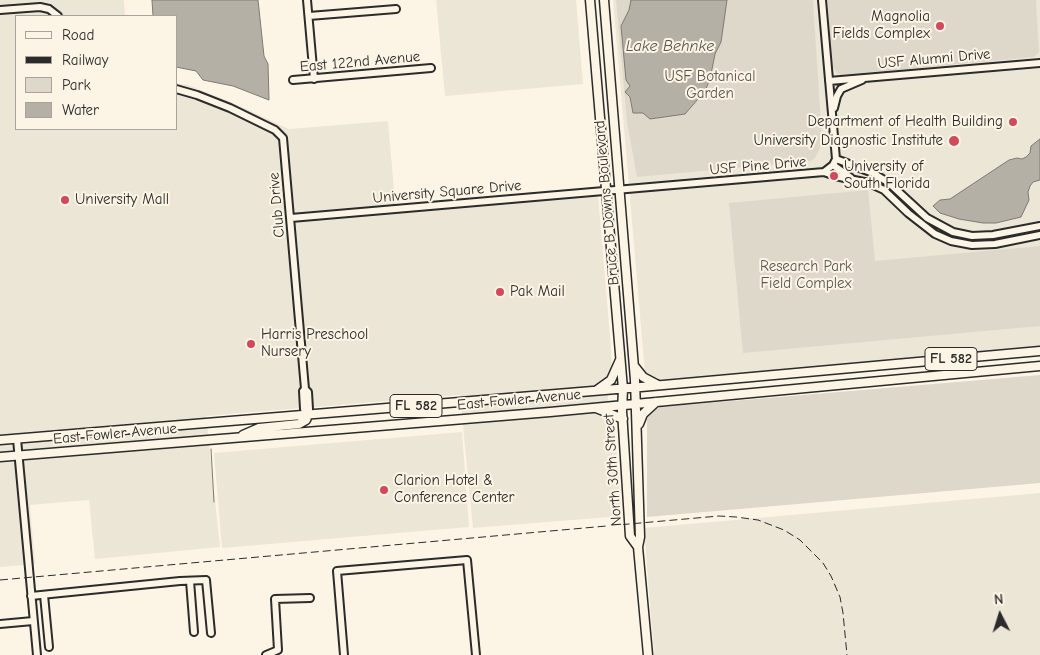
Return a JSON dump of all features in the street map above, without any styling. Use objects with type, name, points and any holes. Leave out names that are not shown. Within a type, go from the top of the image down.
[{"type":"main road","name":"Bruce B Downs Boulevard","points":[[590,0],[623,389]]},
{"type":"main road","name":"Bruce B Downs Boulevard","points":[[604,0],[636,403]]},
{"type":"main road","name":"East Fowler Avenue","points":[[0,440],[660,386],[1040,351]]},
{"type":"main road","points":[[595,391],[611,380],[621,360]]},
{"type":"main road","points":[[633,364],[643,378],[660,386]]},
{"type":"main road","name":"East Fowler Avenue","points":[[0,458],[622,405],[1040,366]]},
{"type":"main road","name":"North 30th Street","points":[[623,389],[622,405],[630,536],[638,547]]},
{"type":"main road","points":[[637,428],[643,414],[657,401]]},
{"type":"main road","name":"North 30th Street","points":[[636,403],[640,537],[638,547],[648,655]]},
{"type":"main road","points":[[595,407],[623,418]]},
{"type":"main road","points":[[239,438],[259,428],[302,422],[306,420],[308,415]]},
{"type":"street","points":[[307,0],[314,79]]},
{"type":"street","points":[[822,0],[835,162],[854,180]]},
{"type":"street","points":[[0,10],[40,7],[49,9],[57,15]]},
{"type":"street","points":[[309,16],[396,9]]},
{"type":"street","name":"USF Alumni Drive","points":[[829,81],[1040,63]]},
{"type":"street","name":"East 122nd Avenue","points":[[292,80],[431,68]]},
{"type":"street","points":[[833,123],[835,101],[841,89],[867,78]]},
{"type":"street","name":"Club Drive","points":[[178,90],[230,108],[275,130],[281,135],[284,142],[305,389],[303,392],[304,409],[308,415]]},
{"type":"street","points":[[835,162],[873,173],[889,183],[927,218],[953,232],[972,236],[994,235],[1040,226]]},
{"type":"street","name":"USF Pine Drive","points":[[606,191],[824,172],[835,162]]},
{"type":"street","points":[[824,172],[869,183],[884,190],[908,213],[936,234],[951,241],[965,244],[995,244],[1040,235]]},
{"type":"street","points":[[869,183],[873,173]]},
{"type":"street","name":"University Square Drive","points":[[291,218],[606,191]]},
{"type":"street","points":[[994,235],[995,244]]},
{"type":"street","points":[[18,439],[37,655]]},
{"type":"street","points":[[344,655],[337,571],[467,560],[476,655]]},
{"type":"street","points":[[31,596],[206,580],[212,633]]},
{"type":"street","points":[[190,581],[194,632]]},
{"type":"street","points":[[44,595],[48,647]]},
{"type":"street","points":[[266,655],[278,650],[274,599],[310,598]]},
{"type":"street","points":[[0,624],[33,621]]},
{"type":"shaded area","points":[[0,0],[124,0],[125,15],[15,15],[15,130],[178,130],[178,83],[188,85],[231,102],[289,129],[388,121],[396,213],[598,195],[611,349],[612,371],[607,377],[609,422],[614,423],[622,516],[473,528],[460,395],[206,416],[220,547],[95,559],[89,500],[30,505],[35,564],[0,567]]},
{"type":"shaded area","points":[[436,0],[576,0],[583,84],[445,96]]},
{"type":"shaded area","name":"University of South Florida","points":[[613,0],[1040,0],[1040,351],[646,385]]},
{"type":"shaded area","points":[[462,432],[469,527],[222,548],[214,453]]},
{"type":"shaded area","points":[[1040,493],[1040,655],[654,655],[644,528]]},
{"type":"green space","name":"USF Botanical Garden","points":[[616,0],[813,0],[822,141],[815,158],[811,161],[637,177],[627,122]]},
{"type":"green space","name":"Magnolia Fields Complex","points":[[827,0],[1036,0],[1039,52],[1034,57],[841,75],[837,73],[832,65]]},
{"type":"green space","name":"Research Park Field Complex","points":[[868,190],[875,261],[1040,246],[1040,326],[743,353],[729,203]]},
{"type":"green space","points":[[1040,375],[1040,483],[647,517],[647,420],[651,411],[661,407]]},
{"type":"water","points":[[152,0],[258,0],[264,56],[268,64],[269,100],[233,86],[203,80],[196,71],[178,67],[178,15],[153,15]]},
{"type":"water","name":"Lake Behnke","points":[[631,0],[727,0],[721,42],[715,54],[710,79],[705,91],[685,114],[650,119],[643,113],[633,113],[630,97],[625,92],[630,86],[626,80],[621,26],[629,10]]},
{"type":"water","points":[[1040,139],[1040,180],[1033,182],[1030,186],[1028,192],[1029,200],[1021,217],[996,223],[983,223],[959,219],[940,213],[933,206],[940,200],[950,199],[1009,160],[1026,157],[1030,153],[1031,146]]},
{"type":"waterway","points":[[211,449],[214,502]]},
{"type":"railway","points":[[0,580],[719,516],[736,517],[758,520],[784,530],[800,540],[823,563],[840,597],[847,655]]},
{"type":"place","name":"Magnolia Fields Complex","points":[[940,26]]},
{"type":"place","name":"Department of Health Building","points":[[1013,122]]},
{"type":"place","name":"University Diagnostic Institute","points":[[954,141]]},
{"type":"place","name":"University of South Florida","points":[[834,176]]},
{"type":"place","name":"University Mall","points":[[65,200]]},
{"type":"place","name":"Pak Mail","points":[[500,292]]},
{"type":"place","name":"Harris Preschool Nursery","points":[[251,344]]},
{"type":"place","name":"Clarion Hotel & Conference Center","points":[[384,490]]}]
